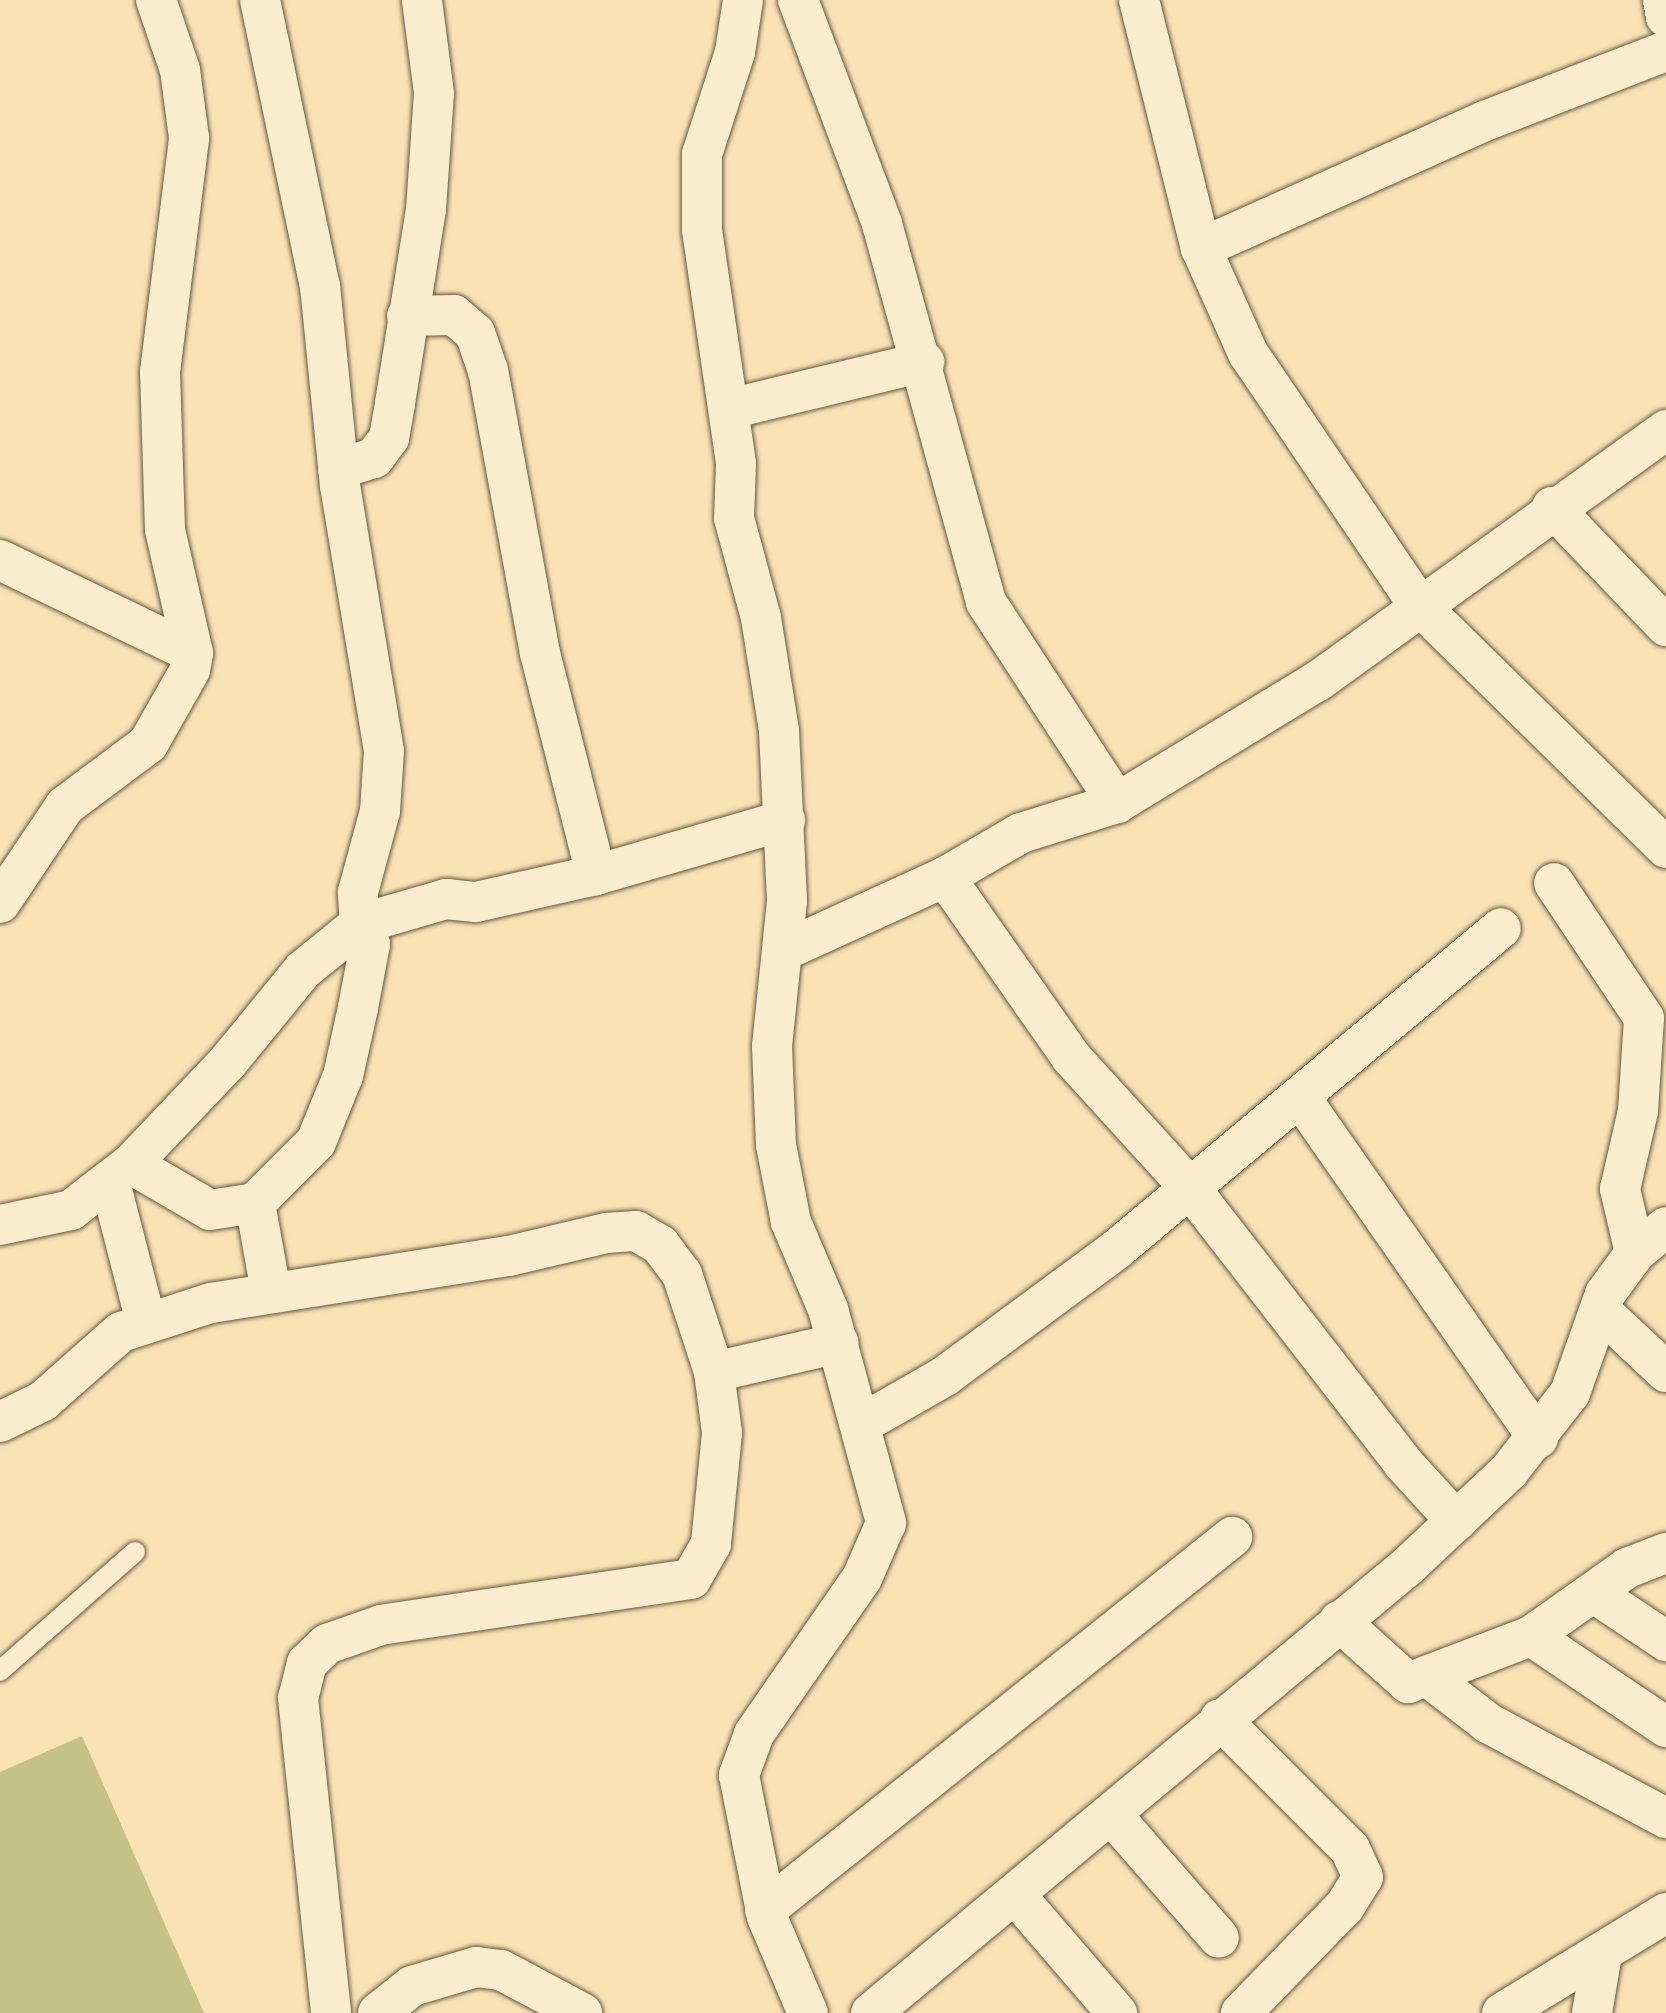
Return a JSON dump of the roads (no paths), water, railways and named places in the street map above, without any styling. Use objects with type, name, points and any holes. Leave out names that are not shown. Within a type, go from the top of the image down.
[{"type":"street","points":[[0,902],[65,806],[126,764],[156,734],[184,687],[193,653],[166,530],[160,372],[189,138],[180,70],[156,0]]},
{"type":"street","points":[[120,1173],[210,1210],[255,1203],[316,1142],[331,1110],[370,944],[360,924],[358,892],[380,811],[384,750],[338,469],[320,287],[260,0]]},
{"type":"street","points":[[338,469],[374,458],[388,438],[426,210],[434,93],[422,0]]},
{"type":"street","points":[[743,0],[701,174],[702,230],[729,408],[734,518],[775,696],[785,820],[785,950],[772,1046],[776,1145],[790,1222],[839,1342],[883,1494],[881,1540],[824,1638],[754,1734],[741,1764],[744,1825],[765,1910],[808,2013]]},
{"type":"street","points":[[798,0],[882,224],[924,362],[986,602],[1118,802]]},
{"type":"street","points":[[1140,0],[1201,248],[1248,353],[1418,604],[1556,747],[1666,848]]},
{"type":"street","points":[[1663,0],[1666,17]]},
{"type":"street","points":[[1201,248],[1529,102],[1666,50]]},
{"type":"street","points":[[407,316],[454,315],[474,333],[488,370],[540,652],[596,875]]},
{"type":"street","points":[[729,408],[924,362]]},
{"type":"street","points":[[785,950],[945,877],[1021,832],[1118,802],[1318,681],[1418,604],[1666,430]]},
{"type":"street","points":[[1552,508],[1666,626]]},
{"type":"street","points":[[0,560],[193,653]]},
{"type":"street","points":[[0,1226],[51,1220],[120,1173],[227,1064],[303,970],[360,924],[446,899],[476,902],[596,875],[785,820]]},
{"type":"street","points":[[945,877],[1071,1056],[1190,1188],[1403,1463],[1456,1521]]},
{"type":"street","points":[[1554,883],[1644,1014],[1638,1111],[1620,1189],[1635,1253]]},
{"type":"street","points":[[862,1424],[945,1376],[1190,1188],[1501,928]]},
{"type":"street","points":[[1300,1097],[1538,1438]]},
{"type":"street","points":[[120,1173],[146,1322]]},
{"type":"street","points":[[255,1203],[271,1292]]},
{"type":"street","points":[[871,2013],[1018,1898],[1220,1720],[1456,1521],[1538,1438],[1575,1382],[1608,1288],[1635,1253],[1666,1226]]},
{"type":"street","points":[[0,1422],[43,1401],[121,1332],[146,1322],[271,1292],[636,1231],[660,1245],[682,1274],[714,1372],[722,1433],[714,1532],[691,1579],[381,1625],[327,1644],[307,1663],[298,1698],[331,2013]]},
{"type":"street","points":[[1601,1311],[1666,1372]]},
{"type":"street","points":[[714,1372],[839,1342]]},
{"type":"street","points":[[765,1910],[1232,1537]]},
{"type":"street","points":[[1339,1621],[1401,1682],[1530,1636],[1628,1568],[1666,1554]]},
{"type":"street","points":[[1594,1593],[1666,1642]]},
{"type":"street","points":[[1530,1636],[1666,1726]]},
{"type":"street","points":[[1426,1676],[1488,1723],[1666,1818]]},
{"type":"street","points":[[1220,1720],[1350,1849],[1362,1876],[1344,1906],[1240,2013]]},
{"type":"street","points":[[1112,1814],[1219,1938]]},
{"type":"street","points":[[1018,1898],[1117,2013]]},
{"type":"street","points":[[1502,2013],[1666,1913]]},
{"type":"street","points":[[1592,2013],[1602,1954]]},
{"type":"street","points":[[378,2013],[412,1986],[476,1967],[501,1970],[582,2013]]},
{"type":"lane","points":[[0,1672],[135,1552]]}]
